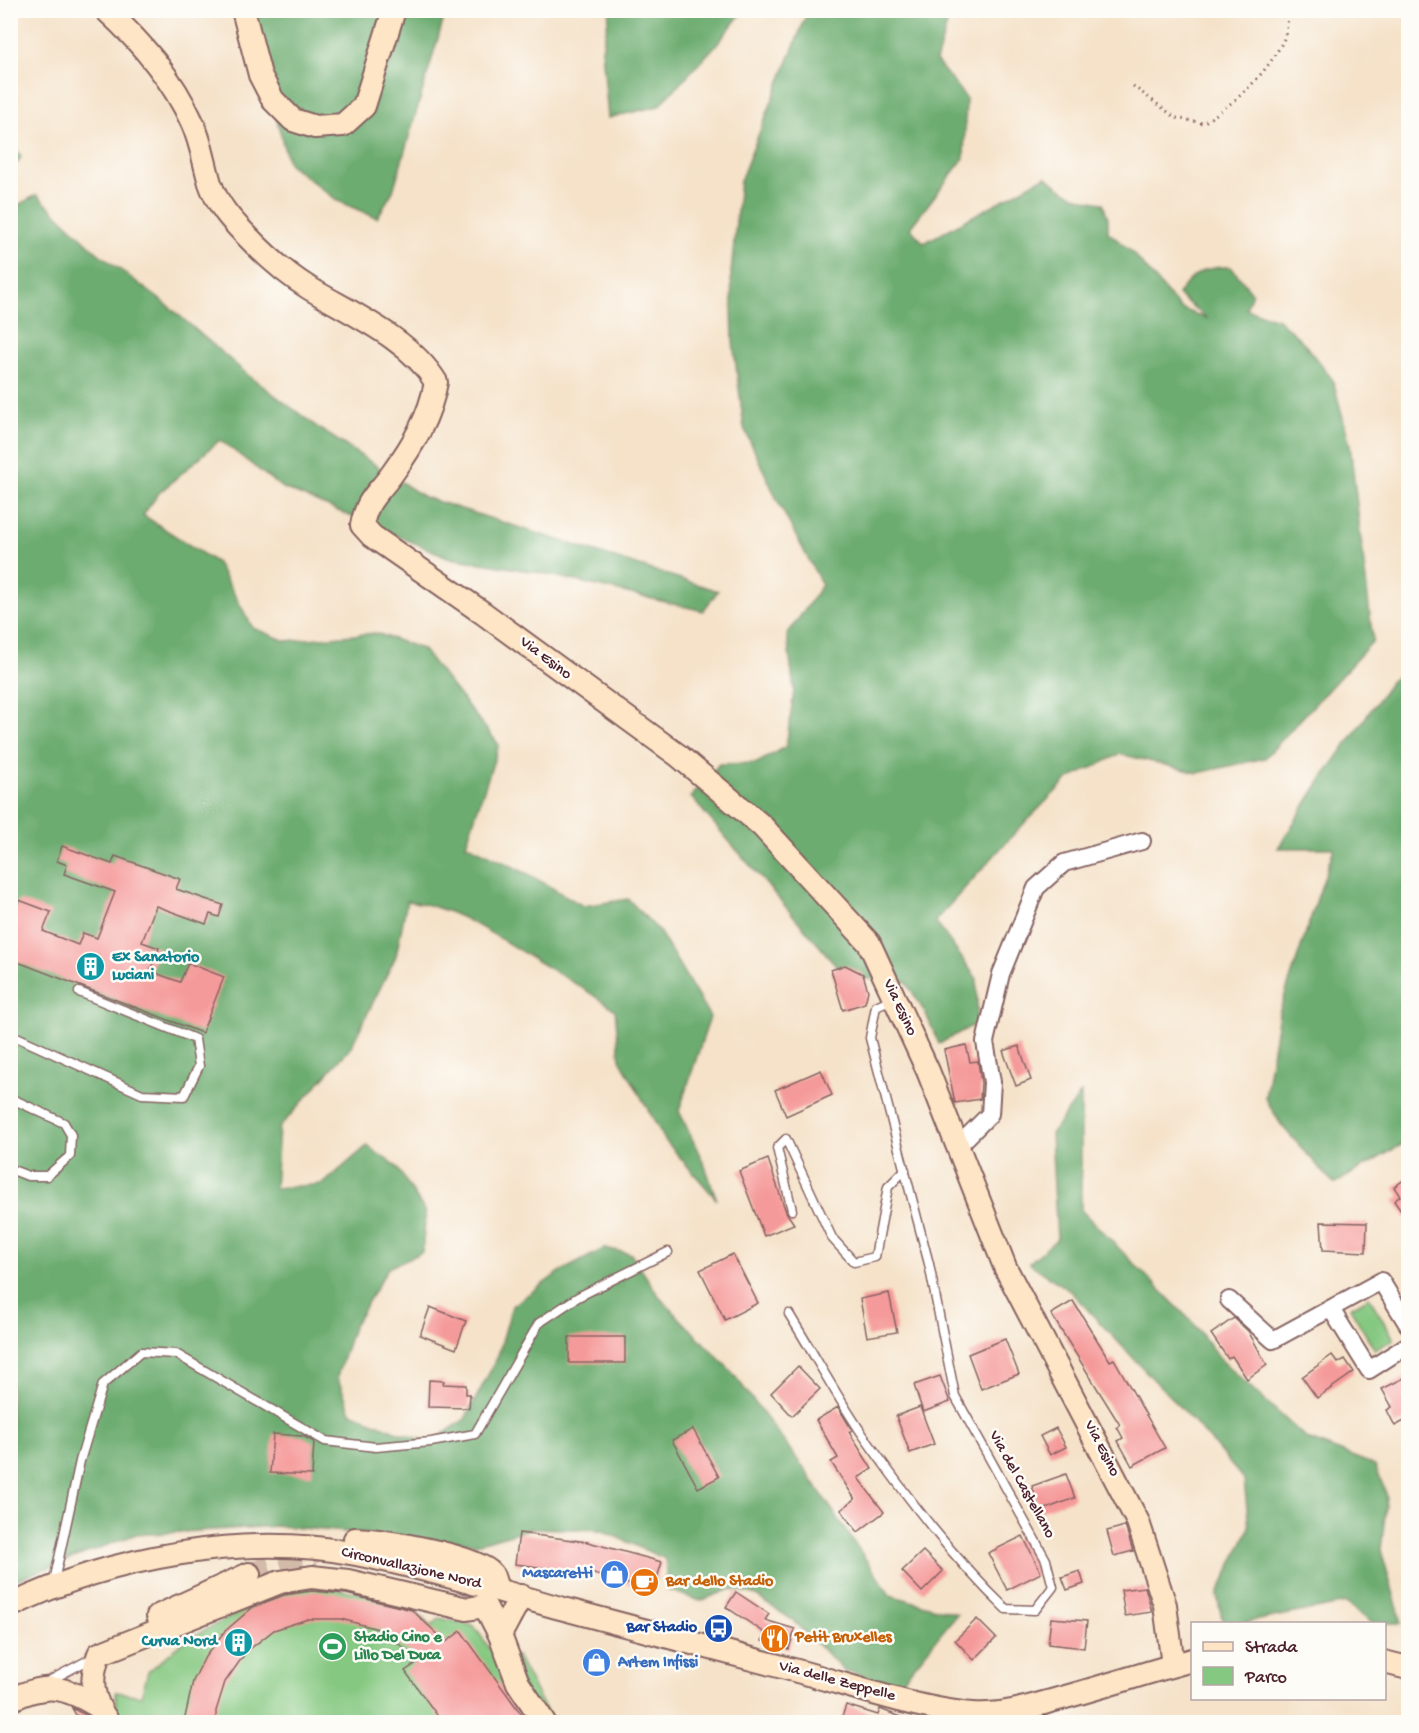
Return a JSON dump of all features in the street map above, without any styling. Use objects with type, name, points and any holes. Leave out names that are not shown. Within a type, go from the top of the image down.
[{"type":"street","name":"Via Esino","points":[[106,10],[150,54],[176,91],[193,123],[211,184],[223,210],[272,261],[307,287],[404,346],[425,363],[436,382],[432,406],[416,440],[390,477],[367,503],[362,525],[372,536],[483,613],[679,756],[762,826],[869,943],[928,1071],[1005,1267],[1138,1522],[1183,1663]]},
{"type":"street","points":[[243,10],[260,75],[273,100],[293,120],[315,127],[343,125],[364,106],[394,10]]},
{"type":"street","points":[[958,1146],[990,1114],[992,1082],[985,1042],[1001,974],[1036,888],[1064,863],[1142,841]]},
{"type":"street","points":[[1229,1300],[1273,1340],[1381,1281],[1408,1325]]},
{"type":"street","points":[[1331,1309],[1369,1370],[1408,1345]]},
{"type":"street","points":[[355,1539],[380,1540],[429,1550],[478,1565],[492,1575],[491,1597],[500,1635],[518,1683],[544,1722]]},
{"type":"street","name":"Circonvallazione Nord","points":[[10,1606],[53,1586],[114,1566],[187,1552],[286,1546],[354,1554],[491,1597]]},
{"type":"street","points":[[102,1714],[92,1687],[93,1671],[109,1649],[154,1618],[249,1574]]},
{"type":"street","points":[[109,1649],[280,1582],[312,1577],[348,1581],[467,1609],[491,1597]]},
{"type":"street","points":[[500,1635],[522,1596]]},
{"type":"street","name":"Via delle Zeppelle","points":[[491,1597],[522,1596],[939,1709],[974,1715],[1007,1713],[1183,1663]]},
{"type":"street","points":[[1386,1662],[1408,1668]]},
{"type":"street","points":[[20,1695],[57,1687],[77,1693],[102,1714]]},
{"type":"lane","points":[[10,1034],[142,1094],[184,1096],[199,1066],[195,1039],[78,992]]},
{"type":"lane","name":"Via del Castellano","points":[[789,1314],[862,1434],[908,1496],[981,1585],[1006,1610],[1035,1610],[1053,1587],[1047,1560],[955,1396],[929,1264],[870,1038],[876,1006],[894,998]]},
{"type":"lane","points":[[10,1098],[64,1123],[71,1135],[70,1156],[47,1176],[28,1176],[10,1169]]},
{"type":"lane","points":[[792,1210],[777,1148],[786,1139],[832,1238],[854,1262],[875,1257],[888,1187],[905,1170]]},
{"type":"lane","points":[[53,1586],[80,1461],[103,1384],[141,1352],[176,1354],[325,1441],[376,1448],[475,1434],[539,1323],[578,1296],[668,1252]]},
{"type":"lane","points":[[20,1695],[109,1649]]},
{"type":"path","points":[[1133,86],[1176,118],[1203,123],[1225,110],[1255,83],[1283,41],[1289,10]]},
{"type":"green space","points":[[610,10],[743,11],[719,42],[659,106],[608,118],[602,49]]},
{"type":"green space","points":[[249,11],[446,11],[393,191],[377,218],[338,201],[288,163]]},
{"type":"green space","points":[[808,11],[951,11],[936,61],[966,98],[964,158],[910,228],[924,243],[1046,176],[1072,194],[1103,203],[1108,218],[1108,232],[1131,251],[1180,308],[1208,319],[1178,295],[1200,272],[1231,267],[1252,293],[1246,309],[1278,319],[1302,341],[1333,380],[1350,445],[1373,641],[1265,758],[1198,773],[1120,754],[1067,780],[1011,837],[935,921],[977,979],[977,1023],[939,1044],[926,1014],[906,982],[858,978],[842,972],[691,797],[719,764],[757,763],[786,747],[794,691],[787,635],[822,585],[779,504],[744,428],[733,342],[731,273],[740,181]]},
{"type":"green space","points":[[11,142],[21,157],[11,172]]},
{"type":"green space","points":[[37,195],[98,253],[166,304],[248,375],[320,429],[424,497],[718,591],[703,611],[542,573],[450,558],[281,487],[220,440],[159,493],[143,515],[217,563],[253,628],[286,641],[376,633],[422,649],[499,745],[466,844],[528,874],[583,906],[628,899],[659,931],[710,1017],[679,1111],[705,1166],[717,1200],[665,1140],[620,1059],[615,1010],[583,988],[471,922],[440,908],[407,901],[396,956],[351,1047],[279,1128],[275,1188],[323,1184],[367,1146],[396,1166],[426,1213],[422,1252],[388,1268],[353,1327],[337,1377],[351,1412],[397,1432],[431,1442],[465,1419],[498,1356],[512,1306],[560,1272],[605,1248],[631,1254],[661,1299],[732,1372],[803,1467],[890,1595],[957,1614],[898,1686],[844,1670],[791,1619],[753,1594],[731,1589],[700,1601],[668,1590],[665,1559],[601,1530],[532,1528],[476,1544],[279,1526],[134,1535],[11,1582],[10,209]]},
{"type":"green space","points":[[1408,669],[1408,1141],[1334,1184],[1282,1126],[1265,1098],[1279,1013],[1334,848],[1278,848],[1319,783],[1392,680]]},
{"type":"green space","points":[[1081,1093],[1081,1210],[1194,1324],[1219,1358],[1307,1439],[1375,1465],[1387,1496],[1381,1550],[1402,1623],[1371,1622],[1346,1603],[1248,1622],[1223,1622],[1217,1596],[1249,1528],[1244,1480],[1205,1434],[1071,1292],[1029,1263],[1057,1239],[1051,1134]]},
{"type":"green space","points":[[1369,1297],[1394,1339],[1375,1350],[1350,1308]]},
{"type":"green space","name":"Stadio Cino e Lillo Del Duca","points":[[312,1586],[387,1596],[409,1607],[432,1626],[440,1618],[474,1626],[494,1655],[517,1656],[552,1722],[116,1722],[116,1692],[141,1696],[148,1672],[187,1639],[279,1593]]},
{"type":"building","name":"Ex Sanatorio Luciani","points":[[62,846],[112,864],[115,856],[180,879],[176,889],[223,905],[219,917],[210,914],[206,924],[156,906],[142,942],[159,948],[150,971],[180,982],[188,963],[224,977],[202,1033],[10,959],[10,922],[19,900],[51,912],[43,931],[78,945],[83,933],[97,938],[115,892],[64,874],[67,865],[57,861]]},
{"type":"building","points":[[845,965],[863,974],[868,991],[865,1003],[843,1010],[831,970]]},
{"type":"building","points":[[966,1045],[970,1062],[978,1061],[981,1083],[980,1099],[955,1103],[944,1050]]},
{"type":"building","points":[[1019,1046],[1031,1080],[1016,1086],[1003,1051]]},
{"type":"building","points":[[821,1070],[832,1095],[786,1116],[775,1090]]},
{"type":"building","points":[[768,1159],[786,1212],[794,1224],[764,1236],[739,1171]]},
{"type":"building","points":[[1408,1177],[1408,1221],[1394,1201],[1400,1196],[1394,1187]]},
{"type":"building","points":[[1321,1222],[1367,1223],[1366,1252],[1323,1250]]},
{"type":"building","points":[[733,1254],[758,1303],[725,1320],[700,1270]]},
{"type":"building","points":[[889,1293],[897,1332],[867,1337],[860,1299]]},
{"type":"building","points":[[1073,1301],[1110,1361],[1114,1359],[1165,1448],[1132,1466],[1118,1441],[1123,1438],[1117,1427],[1120,1425],[1051,1314]]},
{"type":"building","points":[[430,1307],[466,1321],[456,1349],[420,1335]]},
{"type":"building","points":[[1234,1318],[1248,1331],[1267,1365],[1247,1379],[1232,1356],[1228,1359],[1211,1334]]},
{"type":"building","points":[[569,1337],[625,1337],[625,1363],[569,1363]]},
{"type":"building","points":[[1005,1339],[1019,1374],[981,1389],[968,1354]]},
{"type":"building","points":[[1332,1355],[1338,1363],[1345,1359],[1354,1372],[1317,1398],[1302,1377]]},
{"type":"building","points":[[798,1366],[820,1389],[792,1416],[771,1393]]},
{"type":"building","points":[[940,1376],[950,1402],[923,1412],[914,1385]]},
{"type":"building","points":[[1408,1376],[1408,1419],[1395,1426],[1387,1410],[1392,1407],[1382,1389]]},
{"type":"building","points":[[429,1380],[444,1381],[443,1384],[466,1385],[466,1394],[470,1394],[469,1408],[428,1407]]},
{"type":"building","points":[[838,1407],[852,1430],[849,1432],[872,1469],[858,1478],[884,1512],[858,1532],[841,1510],[855,1499],[831,1462],[838,1458],[816,1420]]},
{"type":"building","points":[[920,1407],[934,1444],[910,1453],[896,1416]]},
{"type":"building","points":[[1056,1428],[1066,1447],[1050,1455],[1040,1436]]},
{"type":"building","points":[[693,1429],[719,1477],[698,1488],[672,1440]]},
{"type":"building","points":[[273,1434],[303,1436],[314,1442],[312,1475],[270,1473]]},
{"type":"building","points":[[1066,1474],[1075,1498],[1040,1511],[1032,1486]]},
{"type":"building","points":[[1125,1526],[1133,1551],[1114,1556],[1107,1531]]},
{"type":"building","points":[[519,1533],[588,1542],[662,1562],[653,1591],[594,1574],[515,1564]]},
{"type":"building","points":[[1023,1536],[1041,1573],[1007,1590],[988,1553]]},
{"type":"building","points":[[923,1551],[943,1571],[922,1592],[902,1571]]},
{"type":"building","points":[[1080,1571],[1084,1584],[1067,1590],[1062,1577]]},
{"type":"building","points":[[1145,1587],[1152,1612],[1125,1616],[1121,1590]]},
{"type":"building","points":[[312,1591],[346,1594],[412,1610],[446,1642],[461,1631],[527,1722],[442,1722],[405,1671],[421,1660],[378,1629],[341,1619],[308,1619],[274,1630],[246,1652],[225,1682],[216,1711],[216,1722],[184,1722],[193,1681],[205,1657],[224,1632],[253,1607],[284,1595]]},
{"type":"building","points":[[736,1592],[769,1614],[765,1620],[795,1629],[789,1649],[762,1641],[765,1633],[726,1607]]},
{"type":"building","points":[[1051,1618],[1087,1621],[1084,1648],[1048,1644]]},
{"type":"building","points":[[977,1619],[996,1638],[974,1660],[955,1640]]},
{"type":"building","points":[[846,1705],[878,1715],[880,1709],[913,1722],[848,1722],[841,1720]]},
{"type":"building","points":[[72,1708],[89,1717],[90,1719],[80,1722]]},
{"type":"tunnel","points":[[249,1574],[325,1549]]},
{"type":"place","name":"Ex Sanatorio Luciani","points":[[91,967]]},
{"type":"place","name":"Mascaretti","points":[[614,1574]]},
{"type":"place","name":"Bar dello Stadio","points":[[645,1582]]},
{"type":"place","name":"Bar Stadio","points":[[718,1628]]},
{"type":"place","name":"Petit Bruxelles","points":[[774,1638]]},
{"type":"place","name":"Curva Nord","points":[[238,1642]]},
{"type":"place","name":"Stadio Cino e Lillo Del Duca","points":[[333,1647]]},
{"type":"place","name":"Artem Infissi","points":[[597,1663]]}]
